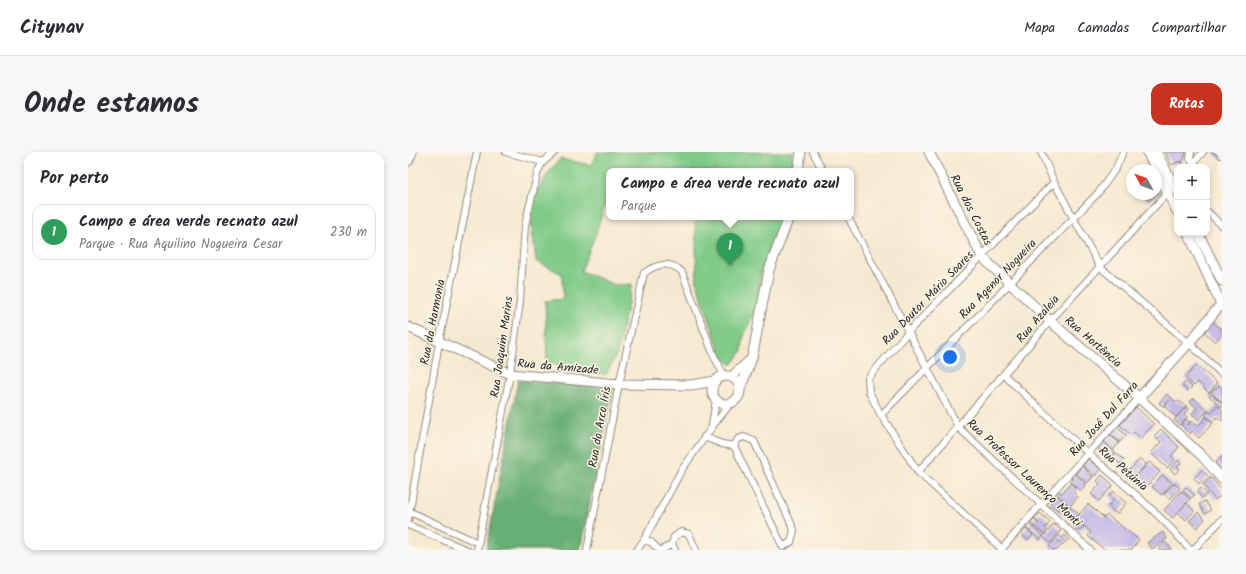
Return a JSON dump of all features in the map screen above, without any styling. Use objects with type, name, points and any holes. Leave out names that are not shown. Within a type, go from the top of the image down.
[{"type":"street","points":[[408,161],[412,152]]},
{"type":"street","name":"Rua da Harmonia","points":[[408,520],[439,343],[477,152]]},
{"type":"street","points":[[506,152],[543,162]]},
{"type":"street","name":"Rua Joaquim Marins","points":[[478,547],[510,374],[520,301],[525,225],[533,185],[543,162],[555,152]]},
{"type":"street","points":[[798,168],[801,152]]},
{"type":"street","points":[[813,152],[821,168]]},
{"type":"street","name":"Rua dos Costas","points":[[929,152],[982,257]]},
{"type":"street","name":"Rua Agenor Nogueira","points":[[881,415],[1008,283],[1074,218],[1109,179],[1124,152]]},
{"type":"street","points":[[1147,152],[1174,188]]},
{"type":"street","points":[[1156,152],[1174,188]]},
{"type":"street","points":[[1191,152],[1190,158],[1192,164]]},
{"type":"street","points":[[1193,164],[1203,152]]},
{"type":"street","points":[[1044,154],[1054,182],[1100,267],[1189,343],[1222,374]]},
{"type":"street","name":"Rua Doutor Mário Soares","points":[[881,415],[869,392],[868,378],[908,332],[1054,182]]},
{"type":"street","name":"Rua Azaleia","points":[[918,472],[1050,321],[1174,188]]},
{"type":"street","points":[[1210,214],[1222,226]]},
{"type":"street","points":[[637,550],[644,540],[681,471],[704,437],[737,397],[752,358],[769,270],[788,220]]},
{"type":"street","name":"Rua Professor Lourenço Monti","points":[[850,220],[926,369],[958,427],[1090,550]]},
{"type":"street","points":[[1189,236],[1222,305]]},
{"type":"street","points":[[1200,236],[1222,281]]},
{"type":"street","name":"Rua Hortência","points":[[982,257],[1050,321],[1139,398],[1202,456],[1222,480]]},
{"type":"street","name":"Rua do Arco Íris","points":[[587,550],[619,384],[644,273],[654,266],[664,264],[676,266],[682,272],[714,356],[728,377]]},
{"type":"street","name":"Rua José Dal Farra","points":[[1002,549],[1040,504],[1089,454],[1222,305]]},
{"type":"street","name":"Rua da Amizade","points":[[408,327],[439,343],[510,374],[619,384],[692,385],[715,382]]},
{"type":"street","points":[[712,427],[714,397],[713,385],[715,382],[728,377],[752,358]]},
{"type":"street","name":"Rua Petúnia","points":[[1004,375],[1089,454],[1136,494],[1166,522],[1192,550]]},
{"type":"street","points":[[728,377],[738,382],[740,387],[739,392]]},
{"type":"street","name":"Rua da Amizade","points":[[692,385],[714,397]]},
{"type":"street","points":[[714,397],[721,403],[731,403]]},
{"type":"street","points":[[881,415],[918,472],[1002,549]]},
{"type":"street","points":[[704,437],[722,444],[734,446]]},
{"type":"street","points":[[744,437],[754,441],[794,530],[793,538],[788,545],[784,547],[734,446],[738,439],[744,437]]},
{"type":"street","points":[[409,511],[478,547]]},
{"type":"street","points":[[1192,550],[1222,519]]},
{"type":"street","points":[[408,525],[467,550]]},
{"type":"street","points":[[644,540],[651,542],[661,550],[673,547],[674,537],[681,532],[689,534],[696,550]]},
{"type":"green space","points":[[597,152],[793,152],[794,168],[606,168],[606,201],[595,236],[581,271],[615,285],[632,284],[617,354],[606,375],[576,367],[547,363],[545,301],[563,299],[562,274],[536,261],[529,204],[549,172],[560,159],[591,165]]},
{"type":"green space","points":[[695,220],[783,220],[771,240],[761,272],[756,308],[743,338],[742,351],[732,365],[722,357],[697,283]]},
{"type":"green space","points":[[518,380],[613,388],[580,550],[486,550]]},
{"type":"building","points":[[1165,152],[1186,152],[1182,164],[1181,161],[1171,165]]},
{"type":"building","points":[[1212,152],[1222,152],[1222,157],[1220,159]]},
{"type":"building","points":[[1211,320],[1222,330],[1222,334],[1215,342],[1202,330]]},
{"type":"building","points":[[1196,365],[1217,383],[1209,393],[1198,382],[1194,386],[1185,378]]},
{"type":"building","points":[[1186,382],[1192,387],[1188,391],[1182,386]]},
{"type":"building","points":[[1219,386],[1222,388],[1222,402],[1211,392]]},
{"type":"building","points":[[1167,394],[1177,403],[1179,401],[1186,406],[1176,417],[1164,406],[1170,400],[1163,406],[1159,403]]},
{"type":"building","points":[[1211,394],[1222,403],[1222,407],[1209,396]]},
{"type":"building","points":[[1194,398],[1207,410],[1199,420],[1192,414],[1197,408],[1190,402]]},
{"type":"building","points":[[1217,405],[1222,409],[1222,421],[1217,417],[1213,421],[1205,415],[1209,411],[1211,413]]},
{"type":"building","points":[[1187,406],[1189,409],[1184,414],[1187,417],[1180,425],[1174,420]]},
{"type":"building","points":[[1136,407],[1154,424],[1141,438],[1134,432],[1131,435],[1120,425]]},
{"type":"building","points":[[1206,417],[1213,423],[1199,438],[1192,431],[1190,434],[1181,425],[1186,419],[1190,422],[1187,426],[1192,421],[1198,426]]},
{"type":"building","points":[[1115,426],[1126,435],[1120,442],[1109,433]]},
{"type":"building","points":[[1161,429],[1179,447],[1171,456],[1175,460],[1167,468],[1151,453],[1161,442],[1154,436]]},
{"type":"building","points":[[1108,433],[1119,443],[1113,450],[1102,440]]},
{"type":"building","points":[[1102,440],[1115,452],[1109,458],[1096,447]]},
{"type":"building","points":[[1116,453],[1124,460],[1120,464],[1112,457]]},
{"type":"building","points":[[1222,456],[1222,471],[1215,464]]},
{"type":"building","points":[[1088,459],[1100,469],[1095,476],[1083,466]]},
{"type":"building","points":[[1140,459],[1146,464],[1133,479],[1127,473]]},
{"type":"building","points":[[1178,460],[1181,463],[1177,467],[1180,469],[1175,474],[1170,469]]},
{"type":"building","points":[[1149,462],[1160,472],[1145,488],[1134,479]]},
{"type":"building","points":[[1082,466],[1093,477],[1087,483],[1076,473]]},
{"type":"building","points":[[1202,470],[1208,476],[1199,484],[1194,478]]},
{"type":"building","points":[[1074,473],[1086,484],[1081,491],[1071,482],[1073,479],[1071,477]]},
{"type":"building","points":[[1102,475],[1113,485],[1099,501],[1091,494],[1100,484],[1097,481]]},
{"type":"building","points":[[1162,475],[1172,483],[1162,495],[1152,487]]},
{"type":"building","points":[[1211,477],[1222,491],[1222,495],[1215,500],[1203,484]]},
{"type":"building","points":[[1071,483],[1076,488],[1073,492],[1078,497],[1070,506],[1056,493],[1058,490],[1061,494]]},
{"type":"building","points":[[1174,483],[1180,488],[1170,499],[1164,494]]},
{"type":"building","points":[[1186,487],[1195,495],[1191,498],[1183,491]]},
{"type":"building","points":[[1201,488],[1207,494],[1202,498],[1197,492]]},
{"type":"building","points":[[1113,491],[1126,503],[1117,514],[1108,506],[1114,500],[1109,495]]},
{"type":"building","points":[[1181,491],[1190,499],[1179,511],[1187,503],[1194,511],[1186,520],[1178,512],[1173,518],[1164,510]]},
{"type":"building","points":[[1057,496],[1079,514],[1076,518],[1071,514],[1068,518],[1050,504]]},
{"type":"building","points":[[1205,501],[1211,510],[1205,514],[1199,504]]},
{"type":"building","points":[[1088,504],[1104,518],[1107,515],[1139,540],[1131,550],[1105,550],[1088,536],[1091,532],[1082,524],[1084,526],[1079,531],[1074,527],[1077,523],[1074,520]]},
{"type":"building","points":[[1198,512],[1205,519],[1197,528],[1189,521]]},
{"type":"building","points":[[1040,513],[1050,522],[1045,528],[1047,530],[1044,534],[1030,523],[1034,519],[1039,524],[1034,518]]},
{"type":"building","points":[[1029,524],[1043,536],[1040,540],[1026,528]]},
{"type":"building","points":[[1054,524],[1061,530],[1050,543],[1043,537]]},
{"type":"building","points":[[1026,529],[1033,535],[1028,540],[1021,534]]},
{"type":"building","points":[[1163,532],[1167,539],[1152,549],[1147,543]]},
{"type":"building","points":[[1059,535],[1062,538],[1065,535],[1069,539],[1057,550],[1053,550],[1049,546]]},
{"type":"building","points":[[1165,542],[1172,549],[1159,550],[1158,549]]},
{"type":"place","name":"Campo e área verde recnato azul","points":[[730,266]]}]
